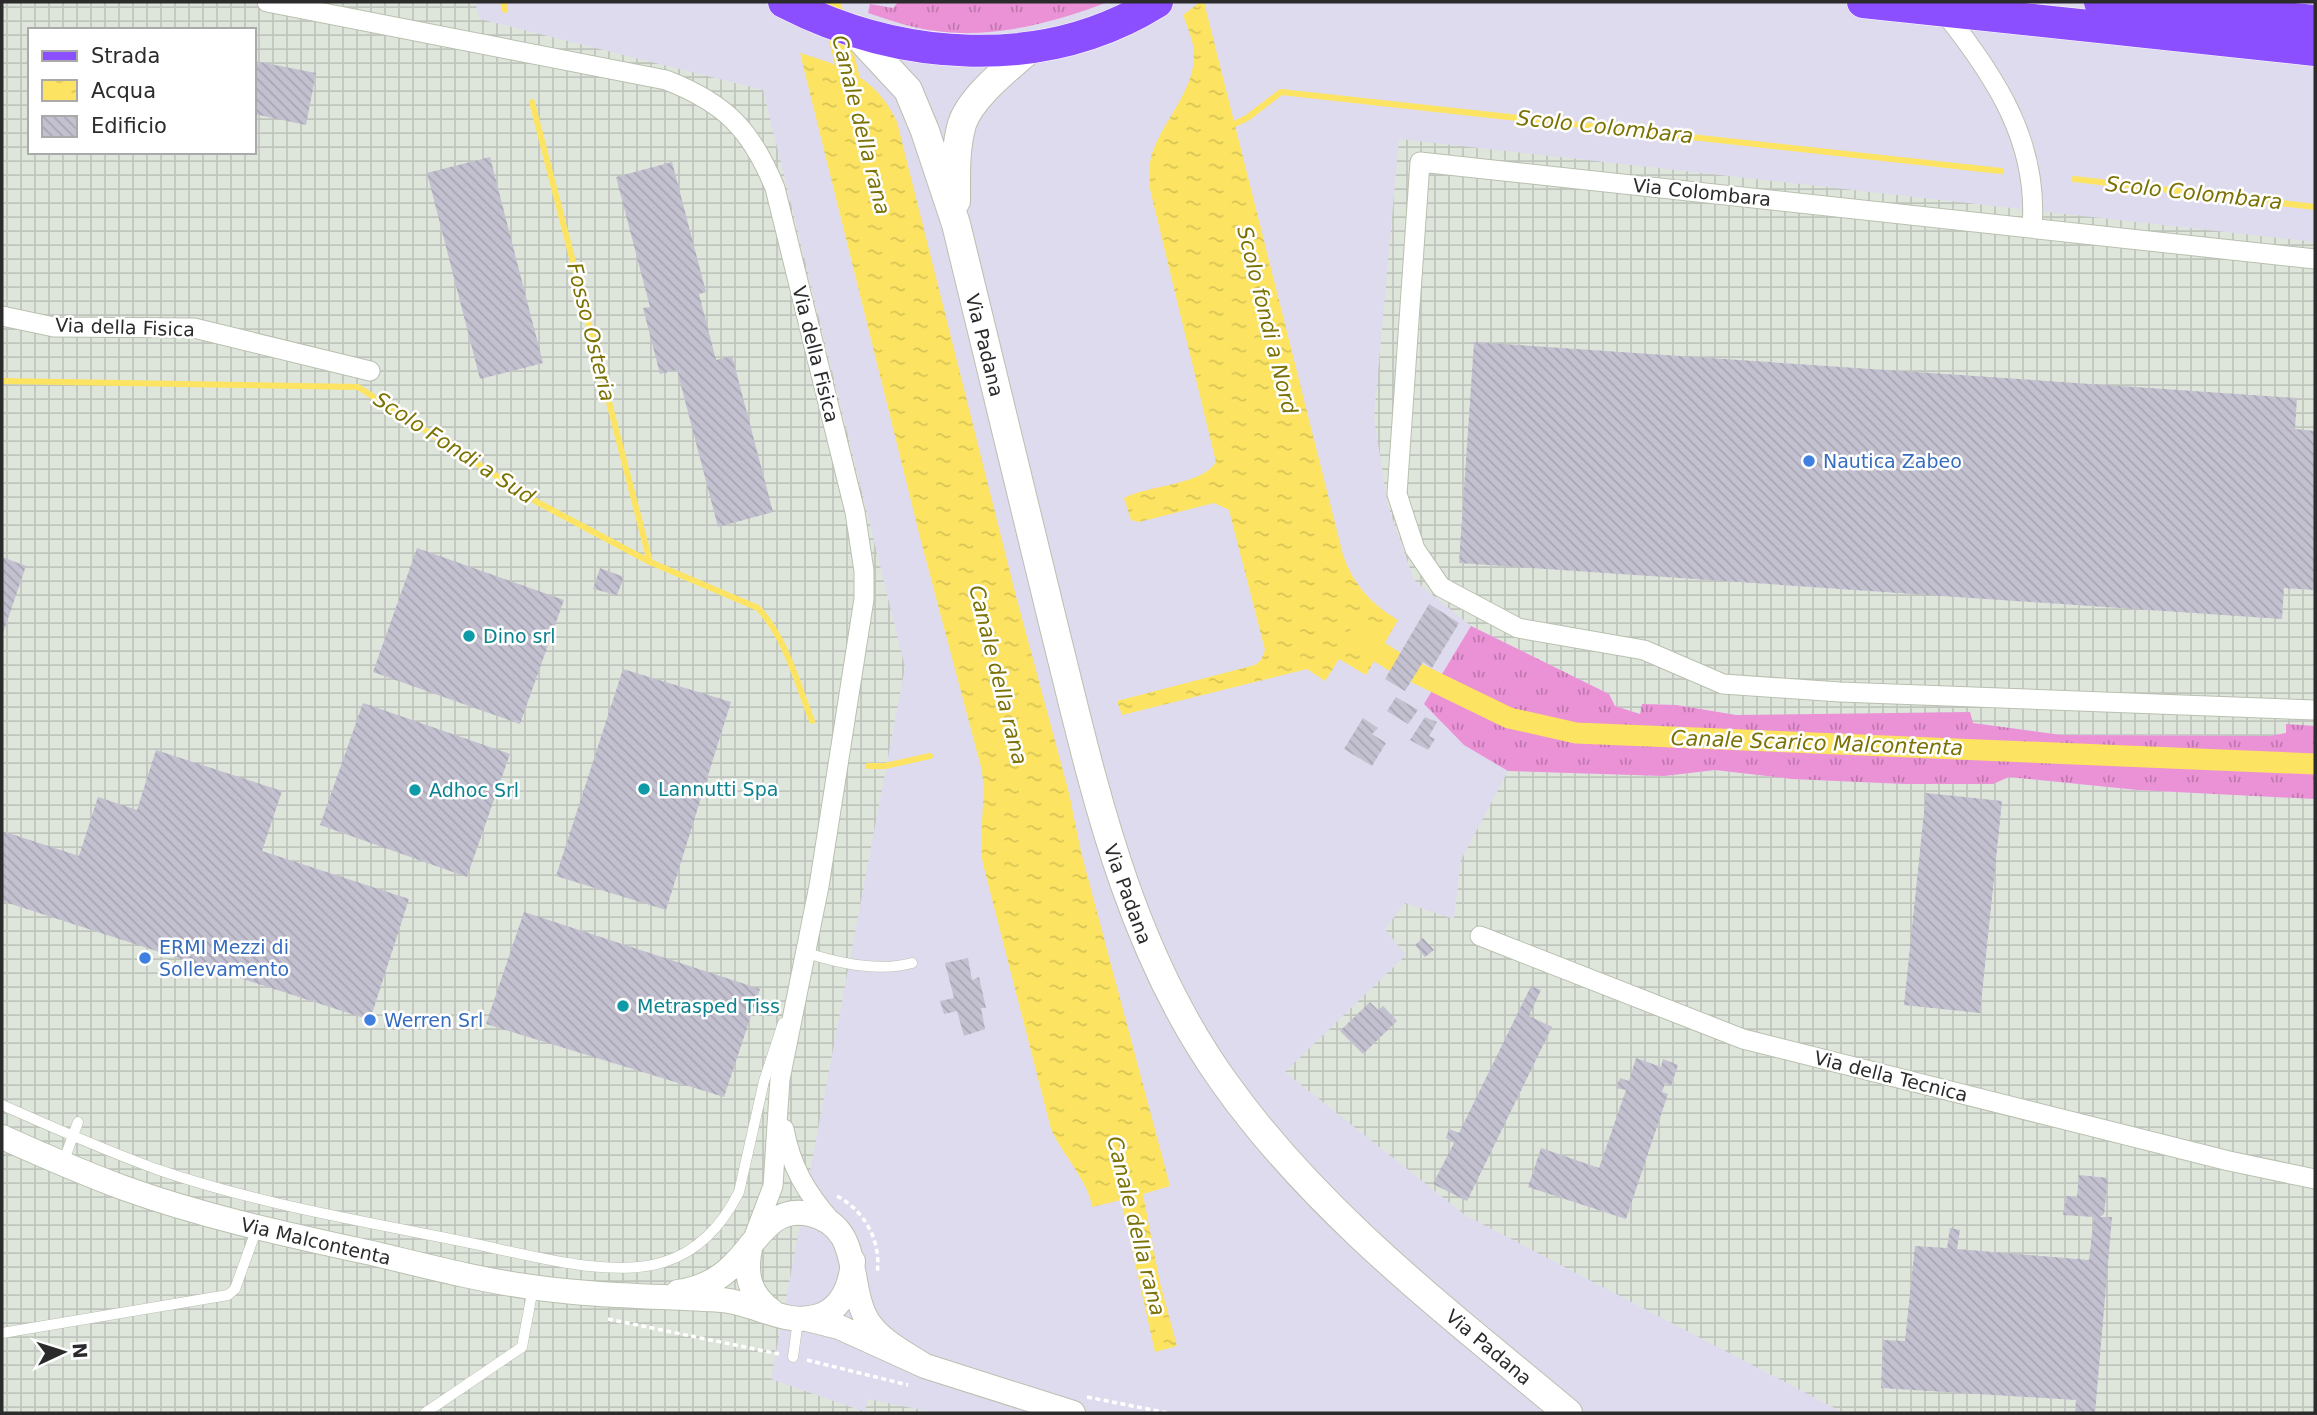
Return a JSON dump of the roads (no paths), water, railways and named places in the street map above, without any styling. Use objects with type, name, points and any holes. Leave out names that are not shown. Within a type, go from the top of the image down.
[{"type":"main road","points":[[784,2],[856,34],[891,43],[949,51],[1032,47],[1114,23],[1157,2]]},
{"type":"main road","points":[[1863,2],[2315,50]]},
{"type":"main road","points":[[2100,2],[2315,21]]},
{"type":"main road","name":"Via Padana","points":[[856,34],[908,90],[925,131],[956,224],[1106,832],[1139,927],[1170,995],[1224,1083],[1292,1167],[1377,1253],[1568,1413]]},
{"type":"main road","name":"Via Padana","points":[[956,224],[957,155],[963,121],[985,90],[1032,47]]},
{"type":"street","name":"Via della Fisica","points":[[267,2],[666,80],[713,102],[734,118],[758,149],[775,188],[855,512],[864,570],[861,627],[819,886],[780,1079],[773,1186],[751,1244]]},
{"type":"street","points":[[1944,12],[1992,78],[2014,122],[2027,156],[2035,193],[2032,228]]},
{"type":"street","name":"Via Colombara","points":[[2315,259],[1420,162],[1397,494],[1415,549],[1441,587],[1518,628],[1644,650],[1723,684],[1840,692],[2315,710]]},
{"type":"street","name":"Via della Fisica","points":[[2,316],[54,327],[194,328],[370,371]]},
{"type":"street","name":"Via della Tecnica","points":[[1480,936],[1743,1039],[2229,1161],[2315,1179]]},
{"type":"street","name":"Via della Fisica","points":[[780,1079],[784,1129],[794,1167],[811,1198],[836,1227]]},
{"type":"street","name":"Via Malcontenta","points":[[2,1137],[126,1188],[257,1228],[533,1287],[642,1297],[723,1300],[839,1327],[925,1366],[1079,1405]]},
{"type":"street","name":"Via Malcontenta","points":[[642,1297],[704,1286],[734,1264],[768,1223],[790,1214],[811,1214],[836,1227],[850,1250],[860,1303],[874,1330],[925,1366]]},
{"type":"street","points":[[751,1244],[747,1258],[749,1282],[761,1303],[774,1312]]},
{"type":"street","points":[[803,1319],[828,1312],[842,1298],[848,1287],[853,1261]]},
{"type":"lane","points":[[2,1105],[160,1170],[290,1206],[571,1263],[624,1266],[664,1262],[708,1237],[739,1192],[764,1081],[803,959],[824,958],[893,968],[912,963]]},
{"type":"lane","points":[[63,1164],[78,1122]]},
{"type":"lane","points":[[2,1333],[228,1295],[235,1289],[257,1228]]},
{"type":"lane","points":[[425,1413],[522,1347],[533,1287]]},
{"type":"lane","points":[[793,1357],[803,1319]]},
{"type":"water","name":"Scolo fondi a Nord","points":[[1200,2],[1204,2],[1343,555],[1364,593],[1398,620],[1366,675],[1339,659],[1325,681],[1307,669],[1122,715],[1117,701],[1255,665],[1261,660],[1265,650],[1229,510],[1214,503],[1139,522],[1131,520],[1124,498],[1200,476],[1216,462],[1150,189],[1153,151],[1185,91],[1193,65],[1194,51],[1183,15]]},
{"type":"water","points":[[800,53],[831,63],[858,76],[880,94],[897,122],[1016,596],[1069,793],[1081,852],[1170,1186],[1143,1194],[1160,1283],[1177,1346],[1155,1352],[1121,1200],[1092,1207],[1081,1178],[1051,1129],[983,864],[981,767],[921,541]]},
{"type":"waterway","name":"Fosso Osteria","points":[[503,2],[505,10]]},
{"type":"waterway","name":"Canale della rana","points":[[830,2],[854,97]]},
{"type":"waterway","name":"Scolo Colombara","points":[[1230,126],[1247,118],[1281,92],[2001,171]]},
{"type":"waterway","name":"Fosso Osteria","points":[[532,102],[650,562]]},
{"type":"waterway","name":"Scolo Colombara","points":[[2074,179],[2315,207]]},
{"type":"waterway","name":"Scolo Fondi a Sud","points":[[2,381],[358,387],[537,502],[650,562],[758,608],[783,647],[812,721]]},
{"type":"waterway","name":"Canale Scarico Malcontenta","points":[[1357,638],[1400,665],[1509,718],[1576,733],[2315,764]]},
{"type":"waterway","name":"Scolo Fondi a Sud","points":[[868,766],[885,766],[930,756]]},
{"type":"place","name":"Nautica Zabeo","points":[[1809,461]]},
{"type":"place","name":"Dino srl","points":[[469,636]]},
{"type":"place","name":"Lannutti Spa","points":[[644,789]]},
{"type":"place","name":"Adhoc Srl","points":[[415,790]]},
{"type":"place","name":"ERMI Mezzi di Sollevamento","points":[[145,958]]},
{"type":"place","name":"Metrasped Tiss","points":[[623,1006]]},
{"type":"place","name":"Werren Srl","points":[[370,1020]]}]
